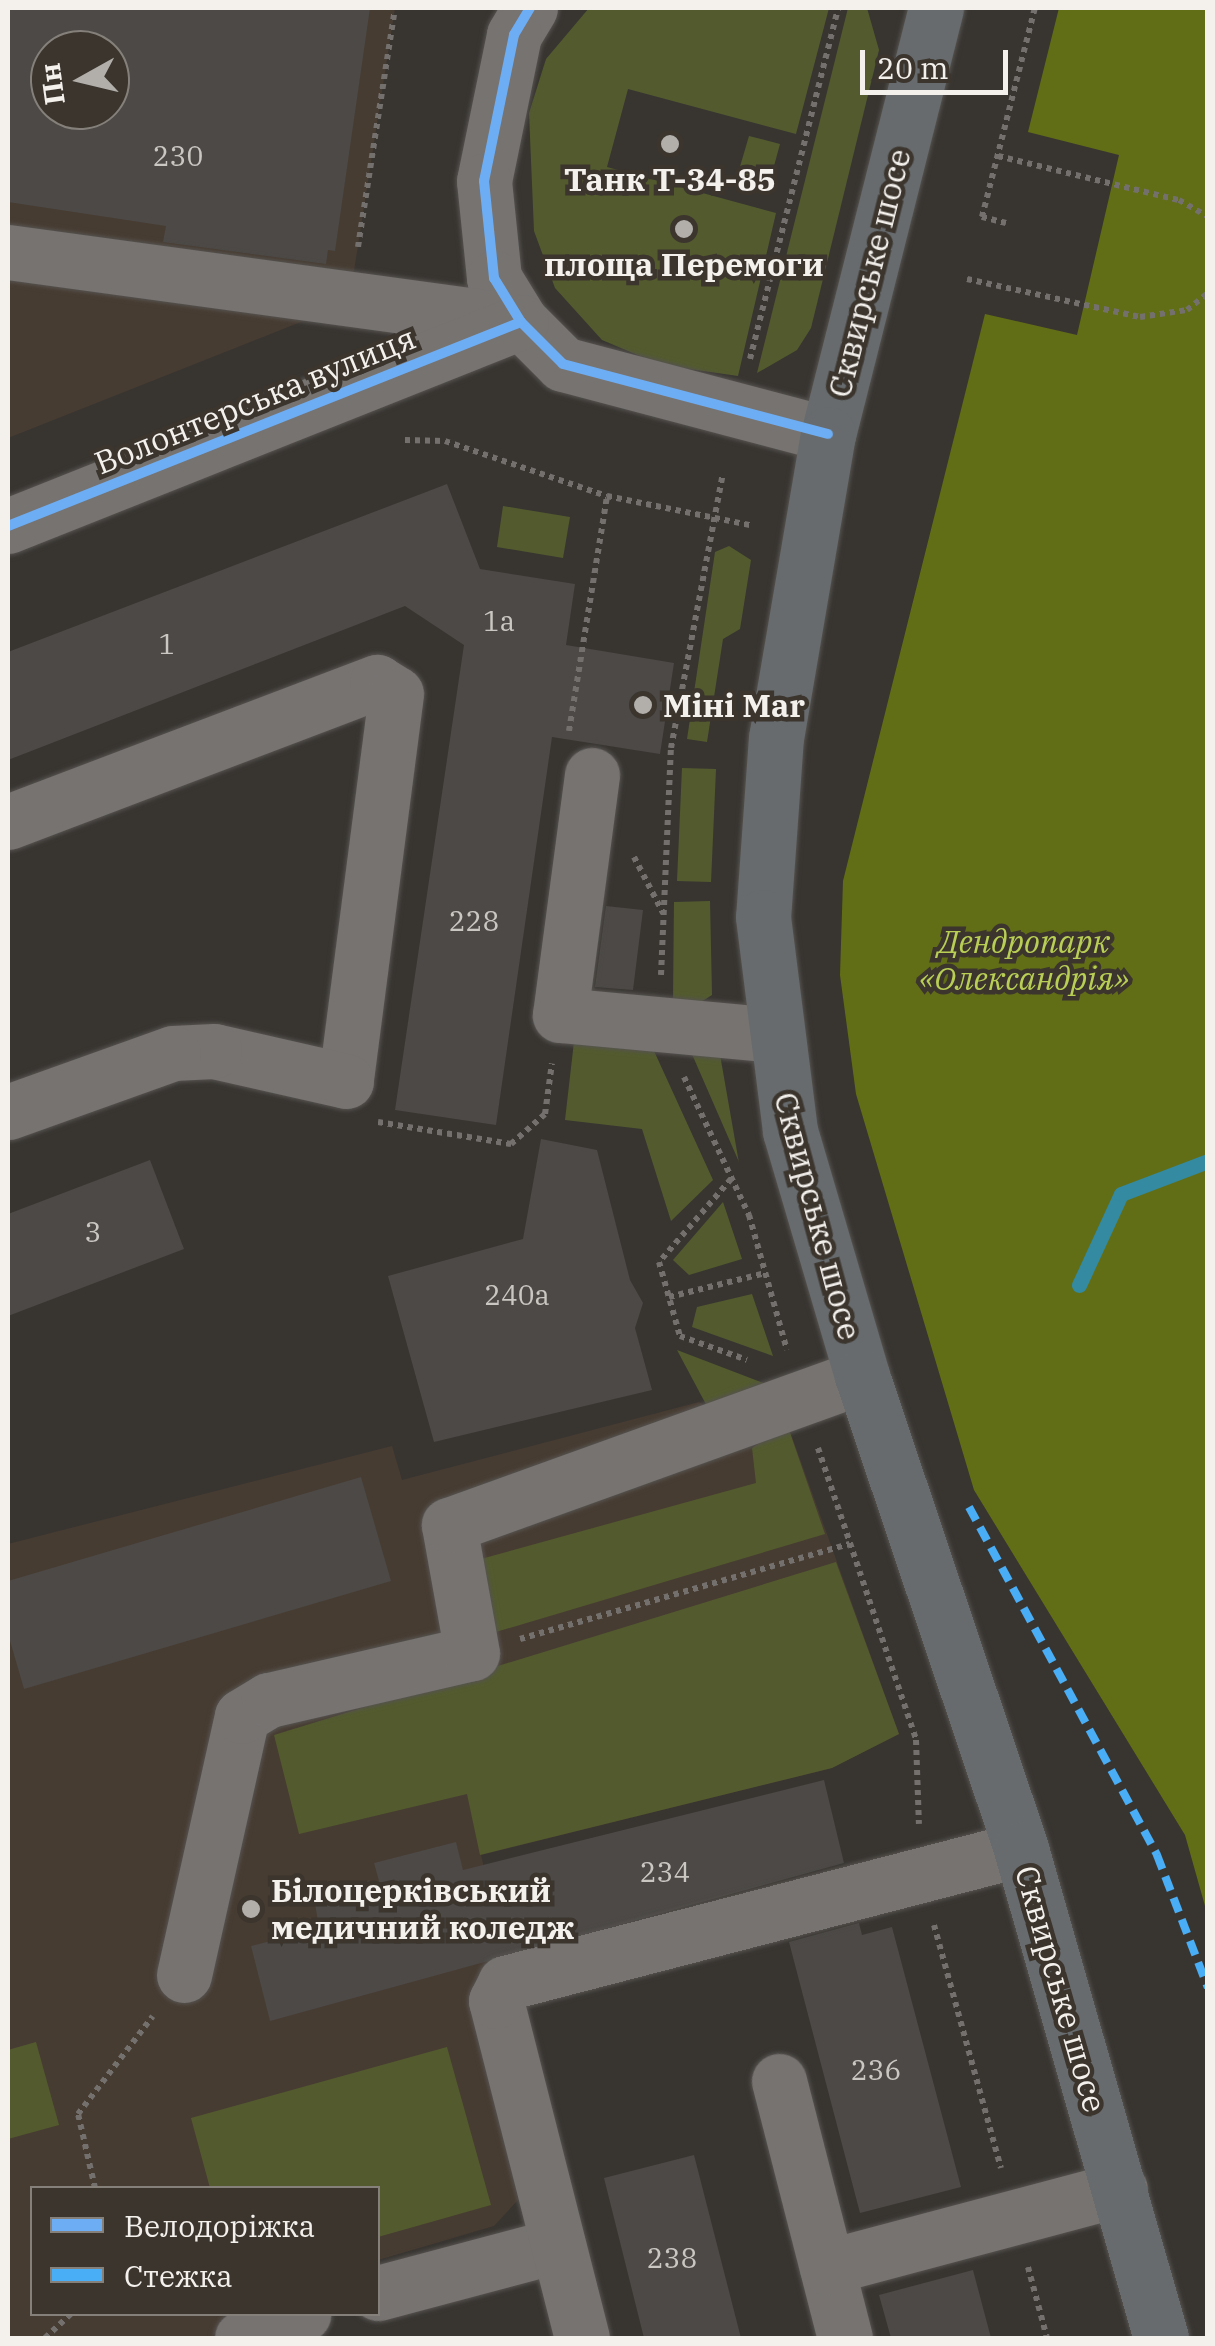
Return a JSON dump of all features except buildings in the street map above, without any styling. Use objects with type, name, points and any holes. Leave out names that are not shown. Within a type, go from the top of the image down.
[{"type":"main road","name":"Сквирське шосе","points":[[936,8],[828,434],[776,738],[762,918],[774,1034],[790,1131],[862,1376],[1021,1849],[1161,2338]]},
{"type":"street","points":[[530,8],[514,35],[484,180],[494,278],[521,322],[563,364],[828,434]]},
{"type":"street","points":[[8,252],[349,303],[521,322]]},
{"type":"street","name":"Волонтерська вулиця","points":[[8,526],[521,322]]},
{"type":"street","points":[[8,822],[377,682],[396,694],[346,1082],[214,1051],[173,1053],[8,1112]]},
{"type":"street","points":[[592,775],[560,1016],[774,1034]]},
{"type":"street","points":[[184,1975],[242,1716],[269,1700],[472,1653],[449,1525],[798,1388],[862,1376]]},
{"type":"street","points":[[582,2338],[496,2001],[505,1983],[922,1878],[1021,1849]]},
{"type":"street","points":[[779,2081],[845,2338]]},
{"type":"street","points":[[826,2266],[1120,2189]]},
{"type":"street","points":[[380,2293],[558,2245]]},
{"type":"street","points":[[242,2338],[298,2316]]},
{"type":"path","points":[[349,303],[395,8]]},
{"type":"path","points":[[747,370],[838,8]]},
{"type":"path","points":[[1006,222],[982,217],[1035,8]]},
{"type":"path","points":[[998,156],[1179,200],[1208,217]]},
{"type":"path","points":[[967,280],[1140,317],[1187,310],[1208,292]]},
{"type":"path","points":[[404,440],[485,450],[608,496],[750,525]]},
{"type":"path","points":[[723,474],[671,748],[660,1024],[732,1178],[766,1273],[798,1388],[916,1740],[922,1878],[1047,2338]]},
{"type":"path","points":[[567,727],[608,496]]},
{"type":"path","points":[[346,1082],[380,1125],[511,1144],[545,1114],[560,1016]]},
{"type":"path","points":[[732,1178],[659,1262],[680,1336],[798,1388]]},
{"type":"path","points":[[669,1296],[766,1273]]},
{"type":"path","points":[[472,1653],[850,1544]]},
{"type":"path","points":[[95,2186],[78,2114],[184,1975]]},
{"type":"path","points":[[46,2338],[69,2316]]},
{"type":"shaded area","points":[[8,8],[395,8],[349,303],[8,438]]},
{"type":"shaded area","name":"Білоцерківський медичний коледж","points":[[774,1387],[899,1734],[832,1768],[481,1855],[507,1964],[478,1981],[518,2200],[494,2226],[380,2259],[380,2186],[30,2186],[30,2316],[237,2316],[210,2338],[8,2338],[8,1544],[392,1446],[402,1480],[699,1402],[710,1409]]},
{"type":"green space","points":[[589,8],[829,8],[796,134],[628,89],[607,167],[776,213],[738,376],[661,365],[602,340],[555,288],[534,231],[529,113],[546,59]]},
{"type":"green space","points":[[848,8],[867,8],[879,50],[811,328],[797,350],[757,373]]},
{"type":"green space","name":"Дендропарк «Олександрія»","points":[[1059,8],[1207,8],[1207,1913],[1185,1835],[974,1490],[856,1094],[840,975],[843,881],[985,314],[1077,335],[1119,155],[1028,132]]},
{"type":"green space","points":[[749,136],[780,144],[766,195],[734,187]]},
{"type":"green space","points":[[503,506],[570,517],[563,558],[497,547]]},
{"type":"green space","points":[[729,546],[751,560],[740,629],[723,639],[707,742],[687,739],[715,552]]},
{"type":"green space","points":[[682,768],[716,769],[711,882],[677,881]]},
{"type":"green space","points":[[710,901],[712,995],[690,1009],[673,1000],[674,902]]},
{"type":"green space","points":[[575,1033],[649,1040],[713,1180],[671,1221],[642,1129],[565,1120]]},
{"type":"green space","points":[[688,1045],[719,1049],[739,1161]]},
{"type":"green space","points":[[723,1202],[742,1259],[689,1275],[673,1260]]},
{"type":"green space","points":[[752,1294],[773,1356],[692,1327],[697,1307]]},
{"type":"green space","points":[[677,1350],[774,1387],[709,1410]]},
{"type":"green space","points":[[787,1424],[825,1534],[486,1635],[470,1562],[756,1483],[752,1448]]},
{"type":"green space","points":[[836,1562],[899,1734],[832,1768],[480,1855],[467,1794],[299,1834],[274,1735]]},
{"type":"green space","points":[[36,2042],[59,2125],[8,2139],[8,2050]]},
{"type":"green space","points":[[447,2047],[491,2205],[380,2236],[380,2186],[209,2186],[191,2118]]},
{"type":"waterway","points":[[1079,1285],[1121,1194],[1208,1161]]},
{"type":"marked path","points":[[969,1507],[1157,1855],[1208,1988]]},
{"type":"cycle path","points":[[530,8],[514,35],[484,181],[494,278],[521,322],[563,364],[828,434]]},
{"type":"cycle path","points":[[8,526],[521,322]]},
{"type":"place","name":"Танк Т-34-85","points":[[670,144]]},
{"type":"place","name":"площа Перемоги","points":[[684,229]]},
{"type":"place","name":"Міні Mar","points":[[643,705]]},
{"type":"place","name":"Білоцерківський медичний коледж","points":[[251,1909]]}]
